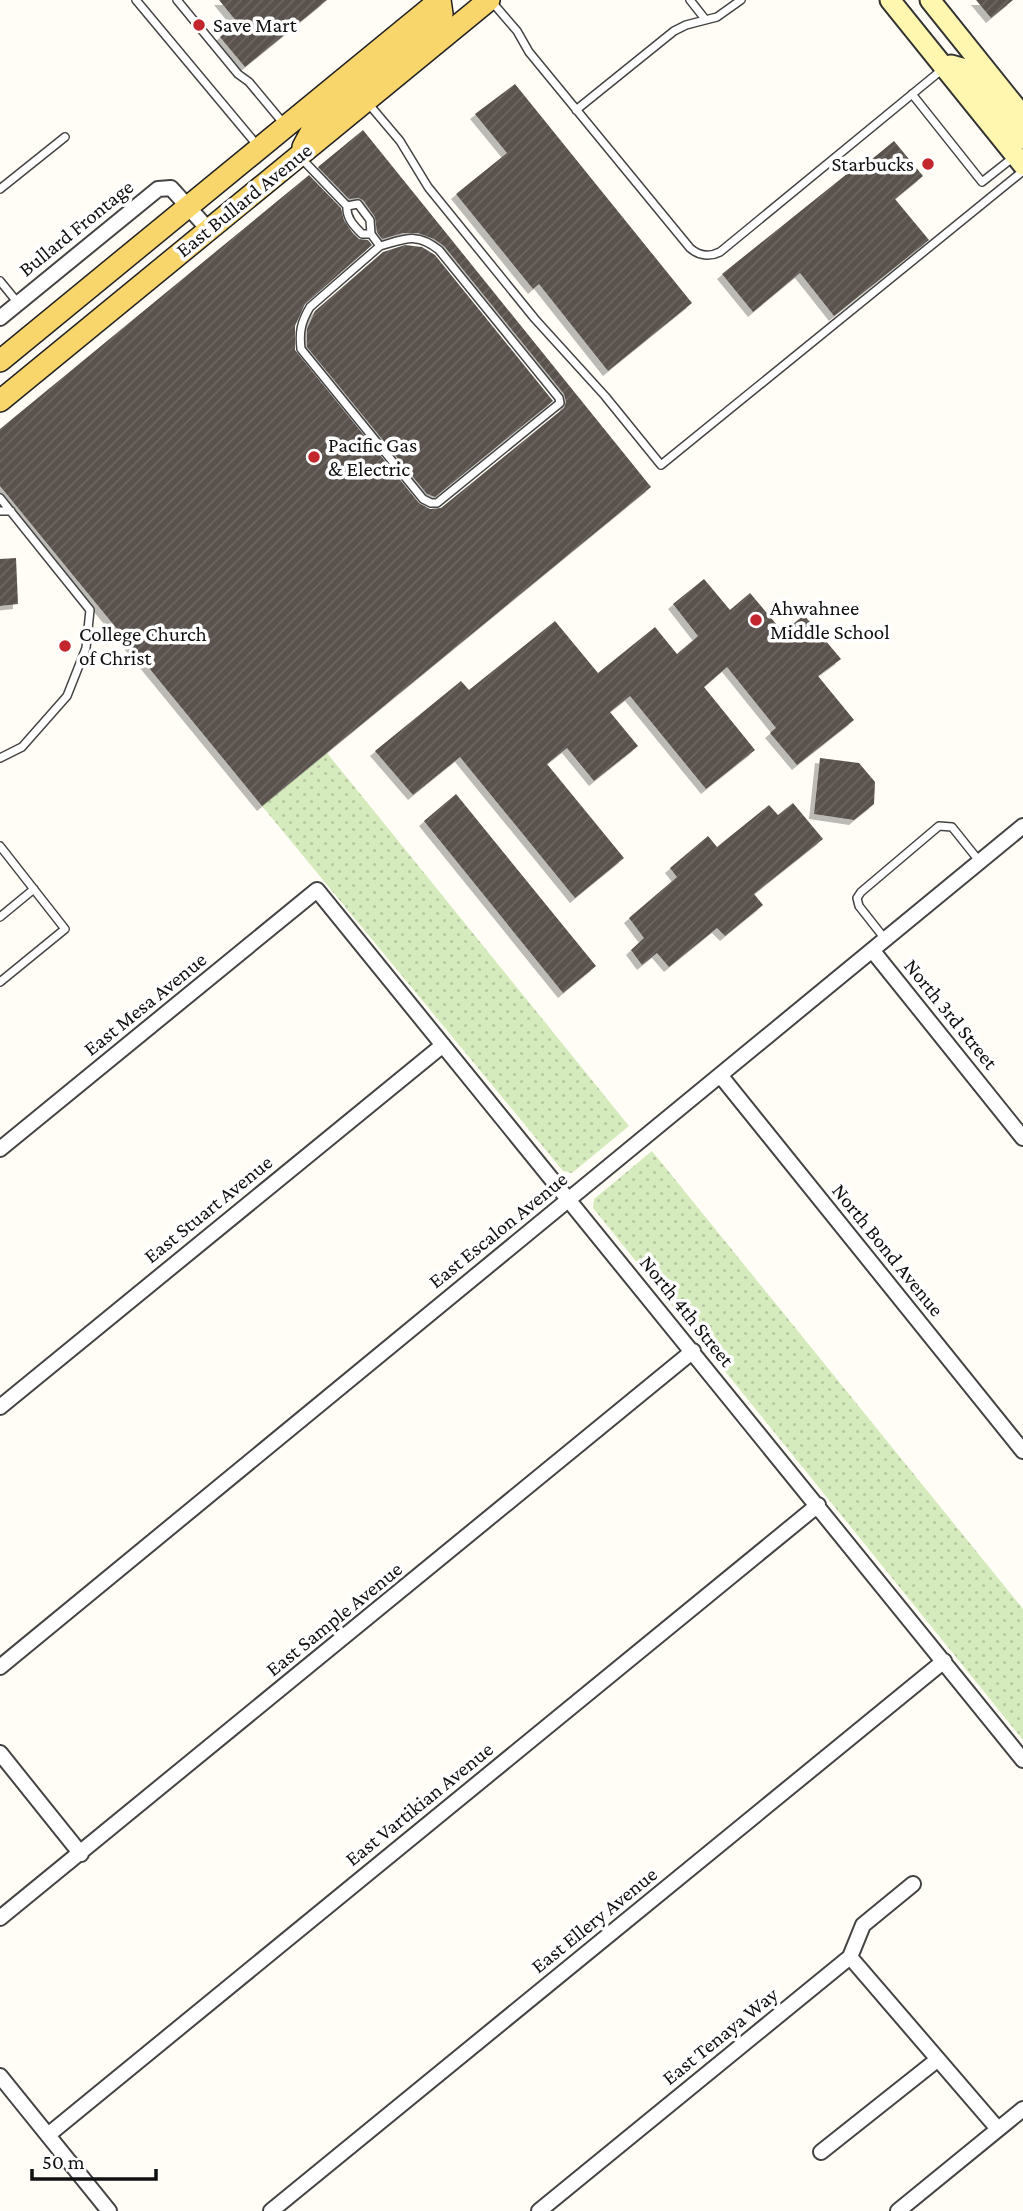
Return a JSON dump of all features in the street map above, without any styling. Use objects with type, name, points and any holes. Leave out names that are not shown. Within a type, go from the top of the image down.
[{"type":"main road","name":"East Bullard Avenue","points":[[0,401],[489,0]]},
{"type":"main road","points":[[890,0],[944,67],[951,65],[965,69],[1021,158]]},
{"type":"main road","points":[[930,0],[1023,116]]},
{"type":"main road","name":"East Bullard Avenue","points":[[0,361],[433,4]]},
{"type":"main road","points":[[299,156],[317,121],[433,27],[442,14],[433,4]]},
{"type":"street","name":"Bullard Frontage","points":[[0,318],[158,189],[171,188],[208,229]]},
{"type":"street","name":"East Escalon Avenue","points":[[0,1667],[1023,826]]},
{"type":"street","name":"North 4th Street","points":[[317,890],[1023,1760]]},
{"type":"street","name":"East Mesa Avenue","points":[[0,1149],[317,890]]},
{"type":"street","name":"North 3rd Street","points":[[872,950],[1023,1138]]},
{"type":"street","name":"East Stuart Avenue","points":[[0,1406],[443,1045]]},
{"type":"street","name":"North Bond Avenue","points":[[720,1075],[1023,1451]]},
{"type":"street","name":"East Sample Avenue","points":[[0,1918],[693,1351]]},
{"type":"street","name":"East Vartikian Avenue","points":[[48,2135],[818,1505]]},
{"type":"street","name":"East Ellery Avenue","points":[[271,2211],[944,1661]]},
{"type":"street","points":[[0,1753],[80,1854]]},
{"type":"street","name":"East Tenaya Way","points":[[539,2211],[850,1956],[863,1925],[913,1884]]},
{"type":"street","points":[[850,1956],[998,2129]]},
{"type":"street","points":[[821,2152],[937,2060]]},
{"type":"street","points":[[0,2076],[109,2211]]},
{"type":"street","points":[[902,2210],[1023,2109]]},
{"type":"lane","points":[[136,0],[260,148]]},
{"type":"lane","points":[[177,0],[286,127]]},
{"type":"lane","points":[[489,0],[690,248],[695,253],[709,256],[720,252],[944,67]]},
{"type":"lane","points":[[690,0],[705,19]]},
{"type":"lane","points":[[576,110],[674,31],[726,13],[741,0]]},
{"type":"lane","points":[[912,94],[982,182],[1021,158]]},
{"type":"lane","points":[[366,101],[400,141],[428,187],[535,319],[605,396],[661,465],[1021,158]]},
{"type":"lane","points":[[0,189],[65,137]]},
{"type":"lane","points":[[299,156],[347,206]]},
{"type":"lane","points":[[347,206],[358,204],[370,220],[371,234],[380,246]]},
{"type":"lane","points":[[347,206],[346,214],[353,225],[362,234],[371,234]]},
{"type":"lane","points":[[409,238],[427,240],[439,250],[559,398],[560,403],[437,503],[423,499],[301,349],[299,334],[302,320],[310,307],[380,246],[409,238]]},
{"type":"lane","points":[[0,281],[18,303]]},
{"type":"lane","points":[[0,498],[90,610],[86,648],[67,696],[22,747],[0,758]]},
{"type":"lane","points":[[0,511],[10,511]]},
{"type":"lane","points":[[886,939],[859,906],[857,898],[880,875],[939,826],[952,828],[980,862]]},
{"type":"lane","points":[[0,846],[3,857],[34,889],[65,929],[0,982]]},
{"type":"lane","points":[[0,917],[34,889]]},
{"type":"green space","points":[[327,753],[629,1126],[572,1173],[563,1171],[262,806]]},
{"type":"green space","points":[[652,1151],[1023,1609],[1023,1740],[593,1208],[594,1199]]},
{"type":"building","points":[[219,0],[327,0],[245,67],[220,37],[237,22]]},
{"type":"building","points":[[976,0],[1013,0],[991,18]]},
{"type":"building","points":[[515,84],[692,303],[608,371],[539,284],[533,289],[456,194],[507,153],[475,114]]},
{"type":"building","name":"Pacific Gas & Electric","points":[[363,130],[651,487],[262,806],[0,486],[0,429],[309,175],[341,208],[344,220],[352,232],[372,245],[305,304],[295,326],[295,350],[419,503],[430,509],[441,508],[564,408],[564,394],[444,246],[418,233],[403,233],[382,239],[377,232],[375,217],[363,200],[349,199],[318,167]]},
{"type":"building","points":[[894,141],[923,176],[895,199],[929,240],[834,316],[800,273],[753,312],[722,274],[863,161],[866,164]]},
{"type":"building","points":[[405,245],[422,247],[435,255],[553,401],[435,497],[427,494],[307,347],[307,329],[315,311],[383,252]]},
{"type":"building","points":[[16,558],[18,604],[0,606],[0,559]]},
{"type":"building","points":[[704,579],[730,610],[750,593],[783,632],[804,615],[841,659],[818,676],[854,720],[797,765],[770,733],[776,728],[727,667],[704,687],[755,750],[706,789],[630,696],[610,712],[638,746],[594,781],[567,748],[547,764],[624,858],[575,898],[460,757],[413,795],[375,751],[461,681],[469,690],[555,621],[598,673],[655,627],[677,654],[698,636],[673,604]]},
{"type":"building","points":[[820,758],[859,763],[875,782],[874,804],[854,820],[814,814]]},
{"type":"building","points":[[456,794],[596,966],[563,993],[424,821]]},
{"type":"building","points":[[793,803],[823,839],[754,894],[763,905],[725,936],[717,928],[669,967],[657,953],[642,965],[631,950],[644,938],[629,918],[677,877],[670,868],[708,836],[717,847],[769,805],[778,815]]},
{"type":"place","name":"Save Mart","points":[[199,25]]},
{"type":"place","name":"Starbucks","points":[[928,164]]},
{"type":"place","name":"Pacific Gas & Electric","points":[[314,457]]},
{"type":"place","name":"Ahwahnee Middle School","points":[[756,620]]},
{"type":"place","name":"College Church of Christ","points":[[65,646]]}]
